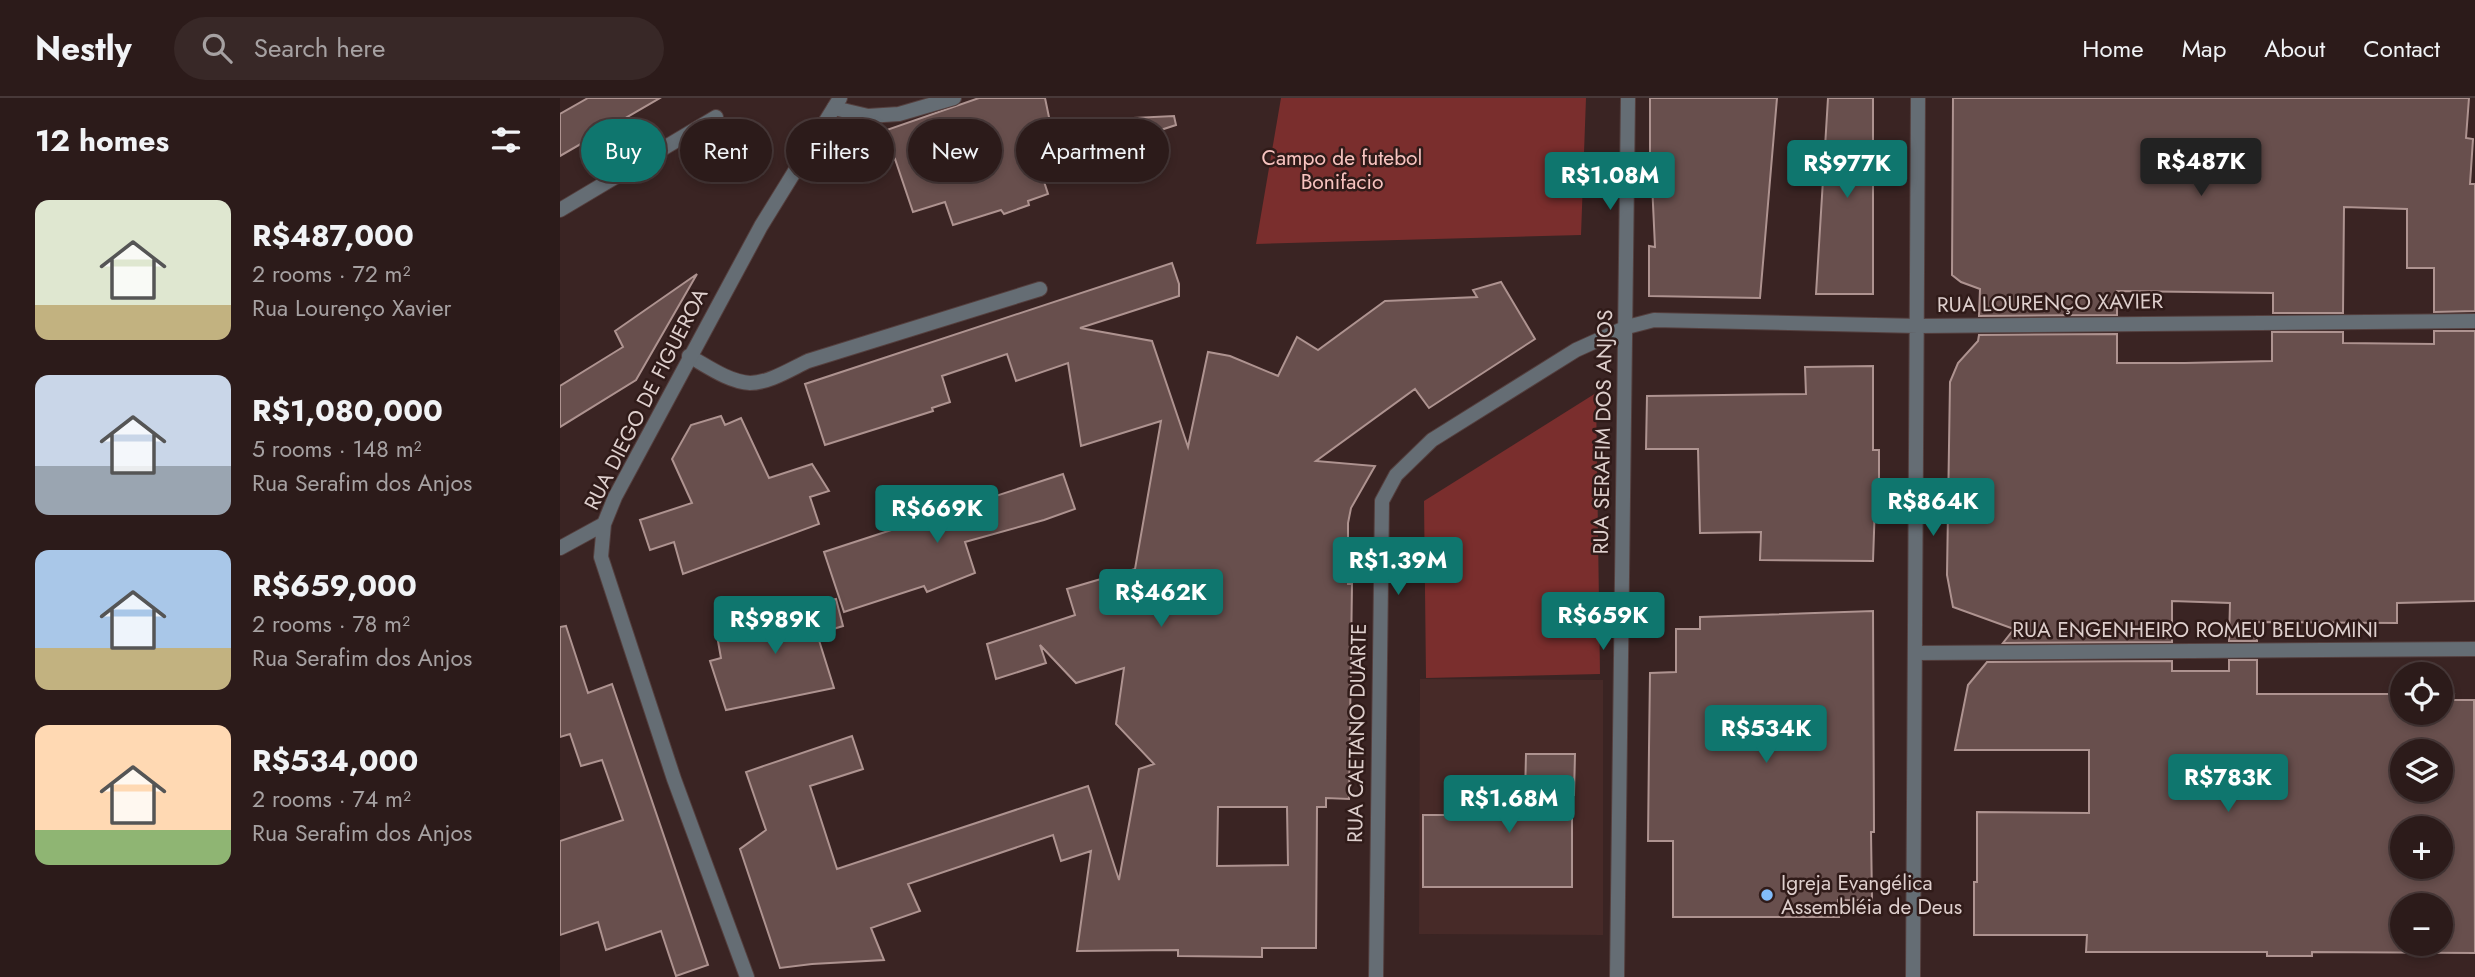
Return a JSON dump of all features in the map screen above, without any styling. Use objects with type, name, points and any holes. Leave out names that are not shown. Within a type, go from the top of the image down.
[{"type":"street","points":[[837,103],[868,117],[899,114],[954,98]]},
{"type":"street","name":"RUA SERAFIM DOS ANJOS","points":[[1617,977],[1628,98]]},
{"type":"street","points":[[1913,977],[1919,98]]},
{"type":"street","name":"RUA DIEGO DE FIGUEROA","points":[[747,977],[674,779],[601,557],[604,524],[615,497],[689,356],[761,226],[837,103]]},
{"type":"street","points":[[560,210],[716,117]]},
{"type":"street","points":[[689,356],[737,381],[752,383],[771,378],[808,361],[1040,289]]},
{"type":"street","name":"RUA LOURENÇO XAVIER","points":[[1627,327],[1654,320],[1918,326],[2475,321]]},
{"type":"street","name":"RUA CAETANO DUARTE","points":[[1376,977],[1382,501],[1396,475],[1432,440],[1576,350],[1627,327]]},
{"type":"street","points":[[560,548],[604,524]]},
{"type":"street","name":"RUA ENGENHEIRO ROMEU BELUOMINI","points":[[1915,653],[2475,649]]},
{"type":"shaded area","points":[[1420,679],[1603,680],[1603,935],[1419,934]]},
{"type":"green space","name":"Campo de futebol Bonifacio","points":[[1281,98],[1586,98],[1581,235],[1256,244]]},
{"type":"green space","points":[[1596,393],[1600,674],[1426,678],[1424,501]]},
{"type":"building","points":[[588,98],[660,98],[624,119],[581,119],[581,144],[560,156],[560,114]]},
{"type":"building","points":[[979,98],[1045,98],[1049,119],[1016,119],[1016,182],[1044,182],[1048,194],[1028,201],[1029,205],[1004,214],[1001,210],[953,225],[945,202],[913,212],[894,160],[894,127],[908,123],[908,182],[1002,182],[1002,119],[918,119]]},
{"type":"building","points":[[1650,98],[1777,98],[1760,298],[1649,296],[1649,246],[1655,247],[1650,183]]},
{"type":"building","points":[[1828,98],[1873,98],[1873,294],[1816,294]]},
{"type":"building","points":[[1953,98],[2469,98],[2466,138],[2473,139],[2470,184],[2475,184],[2475,311],[2434,312],[2434,268],[2407,268],[2407,209],[2344,207],[2343,313],[2273,313],[2273,293],[2117,291],[2117,315],[1979,316],[1980,289],[1961,282],[1952,275]]},
{"type":"building","points":[[1174,116],[1176,125],[1169,127],[1169,119],[1112,119]]},
{"type":"building","points":[[1172,263],[1179,284],[1179,296],[1080,328],[1152,341],[1188,447],[1208,352],[1230,356],[1278,376],[1297,337],[1318,350],[1385,301],[1477,297],[1473,290],[1501,282],[1535,339],[1429,408],[1415,389],[1316,461],[1375,466],[1351,508],[1348,523],[1348,584],[1352,584],[1349,799],[1326,798],[1326,807],[1317,807],[1316,948],[1262,948],[1262,957],[1178,956],[1178,950],[1077,951],[1091,851],[1061,861],[1053,835],[908,884],[920,911],[871,928],[884,960],[780,968],[740,849],[766,830],[746,772],[852,736],[863,769],[810,786],[837,869],[1088,786],[1119,880],[1139,769],[1154,764],[1116,724],[1124,668],[1076,683],[1040,645],[1046,663],[996,679],[987,644],[1075,615],[1067,589],[1135,569],[1161,421],[1081,446],[1068,363],[1016,381],[1007,354],[942,376],[950,402],[932,408],[933,411],[825,445],[805,384]],"holes":[[[1218,807],[1287,807],[1288,865],[1217,866]]]},
{"type":"building","points":[[697,274],[636,380],[560,427],[560,386],[623,347],[615,331]]},
{"type":"building","points":[[2434,331],[2475,331],[2475,601],[2397,603],[2397,623],[2257,622],[2257,641],[2229,641],[2230,603],[2172,601],[2172,642],[2003,643],[2014,629],[1953,607],[1947,575],[1950,382],[1958,363],[1978,341],[1979,335],[2117,334],[2117,363],[2185,363],[2272,361],[2272,332],[2343,332],[2343,343],[2434,344]]},
{"type":"building","points":[[1873,366],[1873,450],[1879,450],[1879,504],[1875,504],[1873,561],[1760,560],[1761,532],[1700,533],[1698,449],[1646,449],[1647,396],[1806,394],[1805,367]]},
{"type":"building","points":[[721,416],[725,425],[741,418],[769,478],[812,464],[829,491],[810,497],[819,524],[683,574],[674,542],[650,550],[640,520],[692,503],[672,459],[691,425]]},
{"type":"building","points":[[1063,474],[1075,509],[965,542],[975,573],[927,592],[924,586],[844,612],[824,552]]},
{"type":"building","points":[[836,599],[843,626],[817,634],[834,688],[726,710],[710,661],[721,658],[716,630],[745,620],[745,623]]},
{"type":"building","points":[[1873,611],[1872,900],[1838,900],[1839,917],[1673,917],[1673,841],[1648,841],[1650,673],[1676,672],[1676,629],[1700,629],[1700,617]]},
{"type":"building","points":[[566,626],[588,693],[612,684],[708,965],[676,976],[661,931],[606,950],[598,922],[560,935],[560,841],[623,820],[602,760],[581,766],[570,734],[560,737],[560,627]]},
{"type":"building","points":[[2229,660],[2257,660],[2257,694],[2390,694],[2390,725],[2453,725],[2453,700],[2474,700],[2475,953],[2453,953],[2453,893],[2390,893],[2390,952],[2312,952],[2312,956],[2267,956],[2267,952],[2086,952],[2087,935],[1974,935],[1977,812],[2089,813],[2089,750],[1955,750],[1968,685],[1987,662],[2172,661],[2172,671],[2229,671]]},
{"type":"building","points":[[1526,754],[1575,754],[1572,887],[1423,887],[1423,815],[1490,815],[1489,795],[1525,795]]},
{"type":"place","name":"Igreja Evangélica Assembléia de Deus","points":[[1767,895]]}]
